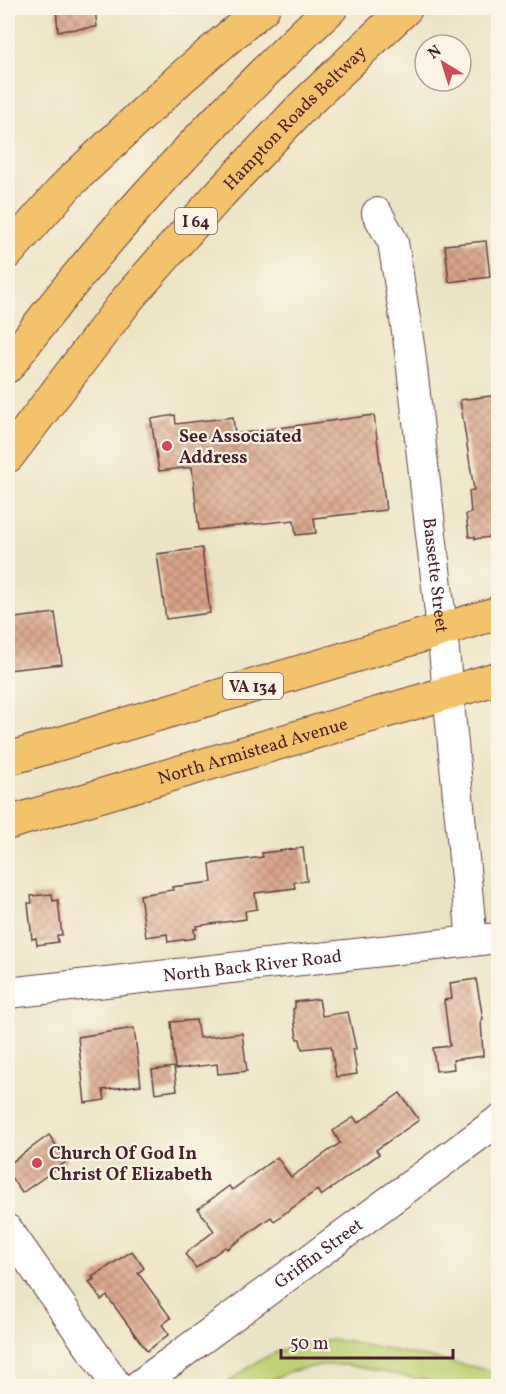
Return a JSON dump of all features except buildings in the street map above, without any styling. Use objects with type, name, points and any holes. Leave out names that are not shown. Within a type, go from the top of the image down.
[{"type":"main road","points":[[8,252],[68,184],[181,78],[263,8]]},
{"type":"main road","points":[[8,366],[85,266],[173,166],[287,49],[331,8]]},
{"type":"main road","name":"Hampton Roads Beltway","points":[[8,456],[129,297],[211,204],[301,108],[406,8]]},
{"type":"main road","name":"VA 134","points":[[8,759],[498,613]]},
{"type":"main road","name":"North Armistead Avenue","points":[[8,824],[498,678]]},
{"type":"street","name":"Bassette Street","points":[[377,213],[393,242],[410,351],[448,693],[485,940]]},
{"type":"street","name":"North Back River Road","points":[[8,993],[485,940]]},
{"type":"street","name":"Griffin Street","points":[[138,1386],[498,1121]]},
{"type":"street","points":[[8,1230],[117,1386]]},
{"type":"green space","points":[[323,1340],[349,1341],[498,1372],[498,1386],[455,1386],[347,1365],[321,1365],[288,1372],[261,1386],[224,1386],[270,1355],[293,1346]]},
{"type":"place","name":"See Associated Address","points":[[167,446]]},
{"type":"place","name":"Church Of God In Christ Of Elizabeth","points":[[37,1163]]}]
